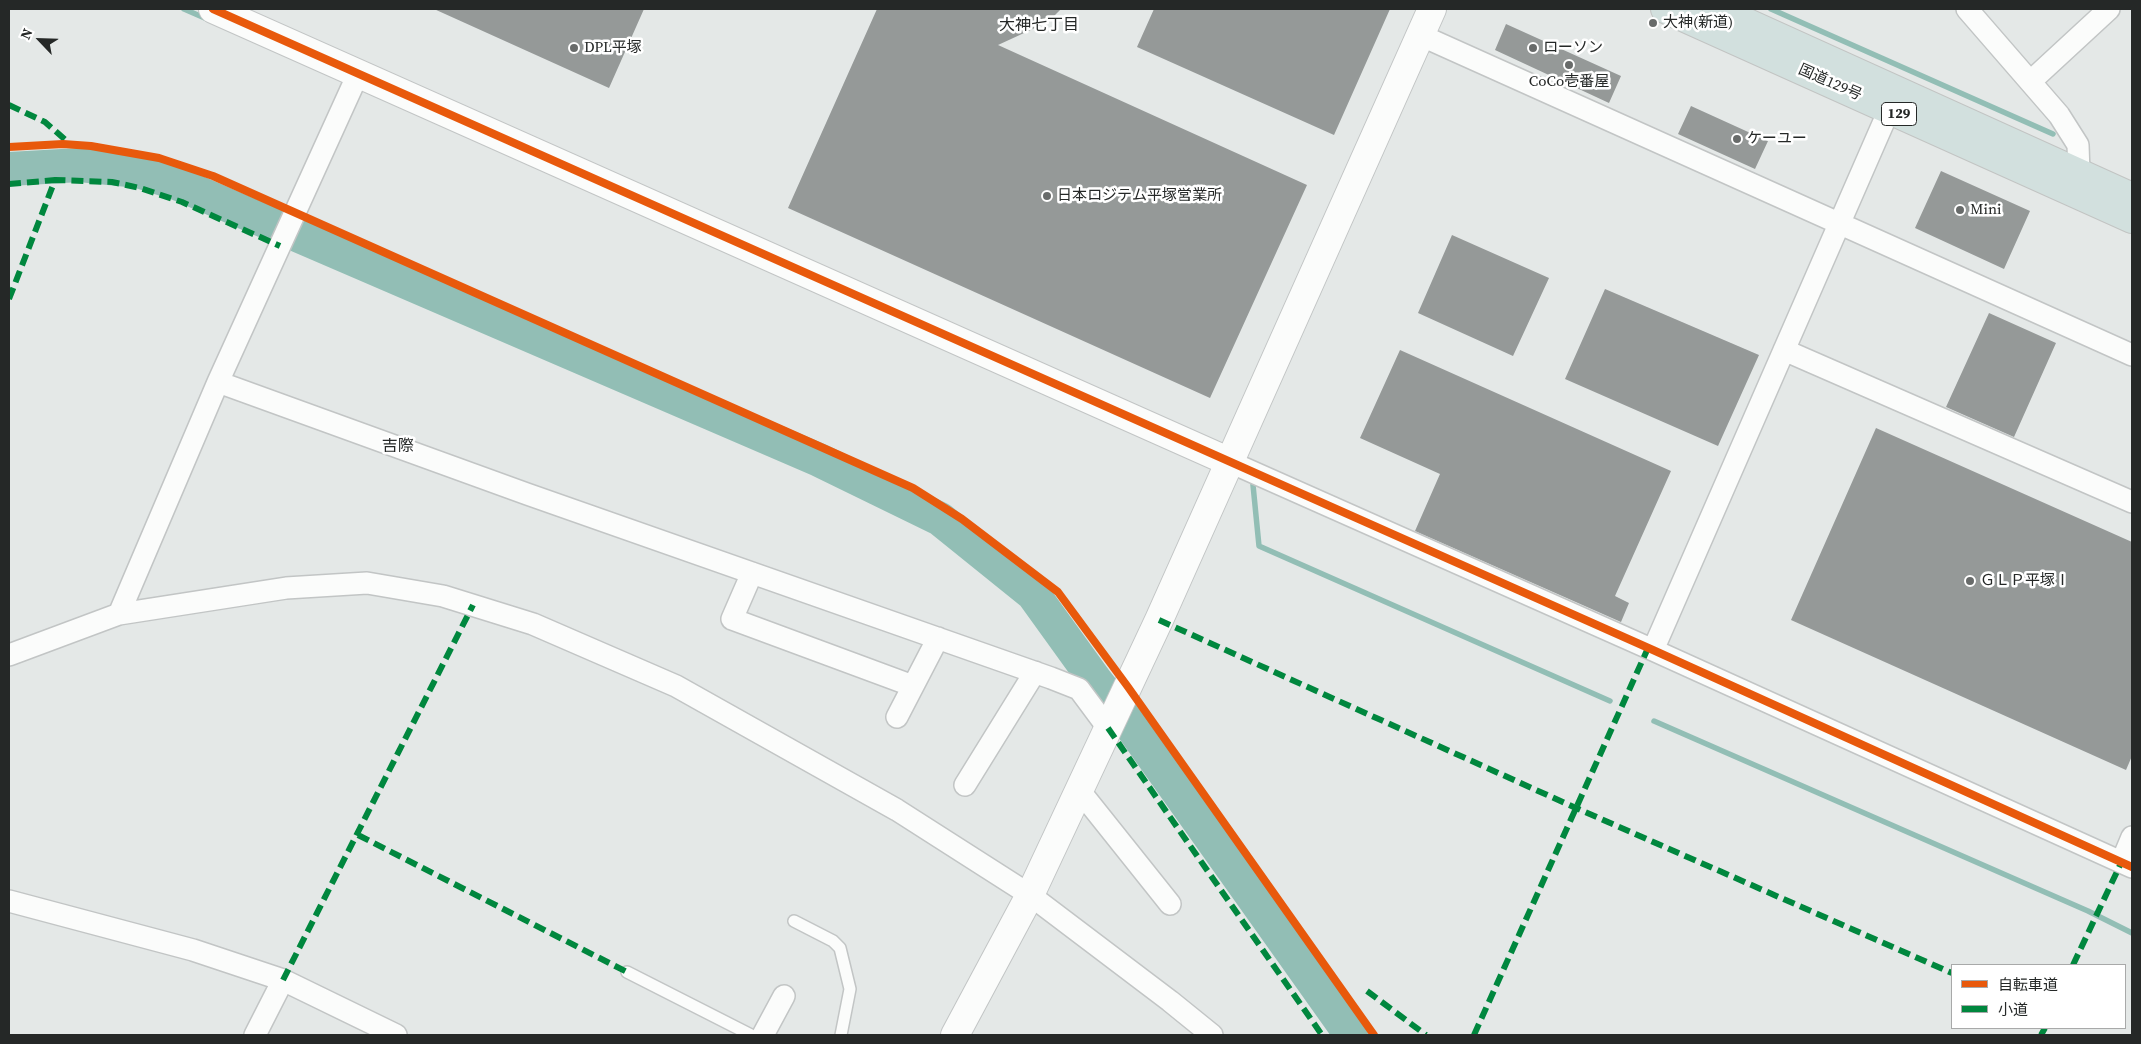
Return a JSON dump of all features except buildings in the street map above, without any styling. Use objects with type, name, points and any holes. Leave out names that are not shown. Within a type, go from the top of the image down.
[{"type":"highway","name":"国道129号","points":[[1665,9],[2132,220]]},
{"type":"highway","name":"国道129号","points":[[1717,9],[2132,197]]},
{"type":"street","points":[[213,9],[1653,650],[2127,864],[2132,837]]},
{"type":"street","points":[[955,1035],[1030,895],[1125,694],[1432,9]]},
{"type":"street","points":[[1967,9],[2059,114],[2078,145],[2079,173]]},
{"type":"street","points":[[2030,82],[2109,9]]},
{"type":"street","points":[[1420,36],[2132,355]]},
{"type":"street","points":[[119,614],[218,382],[358,74]]},
{"type":"street","points":[[1653,650],[1889,110]]},
{"type":"street","points":[[1784,350],[2132,502]]},
{"type":"street","points":[[218,382],[518,491],[1079,689],[1109,726]]},
{"type":"street","points":[[752,573],[732,619],[913,686]]},
{"type":"street","points":[[9,655],[119,614],[286,588],[367,583],[443,596],[533,624],[676,686],[897,810],[1030,895],[1212,1035]]},
{"type":"street","points":[[897,717],[938,638]]},
{"type":"street","points":[[965,785],[1034,672]]},
{"type":"street","points":[[1079,790],[1170,904]]},
{"type":"street","points":[[9,901],[193,950],[283,980],[396,1035]]},
{"type":"street","points":[[255,1035],[283,980]]},
{"type":"street","points":[[763,1035],[784,996]]},
{"type":"lane","points":[[794,921],[833,941],[840,948],[850,989],[841,1035]]},
{"type":"lane","points":[[627,972],[751,1035]]},
{"type":"waterway","points":[[184,9],[207,19]]},
{"type":"waterway","points":[[1771,9],[2053,134]]},
{"type":"waterway","points":[[9,169],[80,165],[138,171],[176,183],[819,460],[940,519],[1033,594],[1134,730],[1351,1035]]},
{"type":"waterway","points":[[1253,485],[1259,546],[1610,701]]},
{"type":"waterway","points":[[1654,721],[2088,911],[2132,933]]},
{"type":"marked path","points":[[9,105],[45,122],[69,143]]},
{"type":"marked path","points":[[9,184],[55,180]]},
{"type":"marked path","points":[[9,299],[55,180],[112,182],[140,188],[182,202],[280,246]]},
{"type":"marked path","points":[[283,980],[473,605]]},
{"type":"marked path","points":[[1159,620],[1576,808],[1951,973]]},
{"type":"marked path","points":[[1474,1035],[1648,648]]},
{"type":"marked path","points":[[1108,728],[1322,1035]]},
{"type":"marked path","points":[[358,835],[627,972]]},
{"type":"marked path","points":[[2073,964],[2122,861]]},
{"type":"marked path","points":[[1367,991],[1426,1035]]},
{"type":"marked path","points":[[2041,1035],[2044,1029]]},
{"type":"cycle path","points":[[213,9],[1653,650],[2132,867]]},
{"type":"cycle path","points":[[9,147],[63,144],[91,146],[159,158],[213,176],[913,488],[962,519],[1058,592],[1128,687],[1374,1035]]},
{"type":"place","name":"大神(新道)","points":[[1653,23]]},
{"type":"place","name":"DPL平塚","points":[[574,48]]},
{"type":"place","name":"ローソン","points":[[1533,48]]},
{"type":"place","name":"CoCo壱番屋","points":[[1569,65]]},
{"type":"place","name":"ケーユー","points":[[1737,139]]},
{"type":"place","name":"日本ロジテム平塚営業所","points":[[1047,196]]},
{"type":"place","name":"Mini","points":[[1960,210]]},
{"type":"place","name":"ＧＬＰ平塚Ⅰ","points":[[1970,581]]},
{"type":"district","name":"大神七丁目","points":[[1039,26]]},
{"type":"district","name":"吉際","points":[[398,447]]}]
